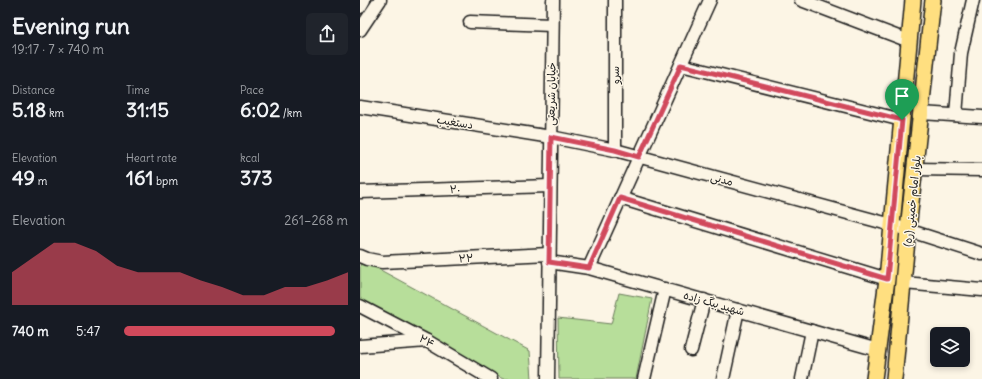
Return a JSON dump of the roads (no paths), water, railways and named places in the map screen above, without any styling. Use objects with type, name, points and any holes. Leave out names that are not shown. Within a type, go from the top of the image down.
[{"type":"main road","name":"بلوار امام خمینی (ره)","points":[[874,379],[887,279],[913,0]]},
{"type":"main road","name":"بلوار امام خمینی (ره)","points":[[894,379],[908,230],[933,0]]},
{"type":"street","points":[[360,30],[380,0]]},
{"type":"street","name":"خیابان شریعتی","points":[[548,379],[552,0]]},
{"type":"street","name":"سرو","points":[[615,0],[615,150]]},
{"type":"street","points":[[589,268],[710,0]]},
{"type":"street","points":[[801,0],[909,41]]},
{"type":"street","points":[[956,115],[961,53],[972,0]]},
{"type":"street","points":[[470,22],[552,25]]},
{"type":"street","points":[[681,65],[902,120]]},
{"type":"street","name":"دستغیب","points":[[360,107],[551,137]]},
{"type":"street","points":[[921,113],[982,117]]},
{"type":"street","name":"مدنی","points":[[551,137],[615,150],[892,225],[982,254]]},
{"type":"street","points":[[915,170],[982,170]]},
{"type":"street","name":"۲۰","points":[[360,192],[550,186]]},
{"type":"street","points":[[620,198],[887,279]]},
{"type":"street","name":"۲۲","points":[[360,256],[382,262],[549,258]]},
{"type":"street","name":"شهید بیگ زاده","points":[[549,258],[665,289],[878,350]]},
{"type":"street","points":[[904,283],[982,290]]},
{"type":"street","points":[[644,379],[665,289]]},
{"type":"street","points":[[691,350],[704,300]]},
{"type":"street","name":"۲۴","points":[[360,306],[427,341],[491,379]]},
{"type":"street","points":[[723,379],[738,310]]},
{"type":"street","points":[[802,379],[812,331]]},
{"type":"street","points":[[360,346],[427,341]]}]
